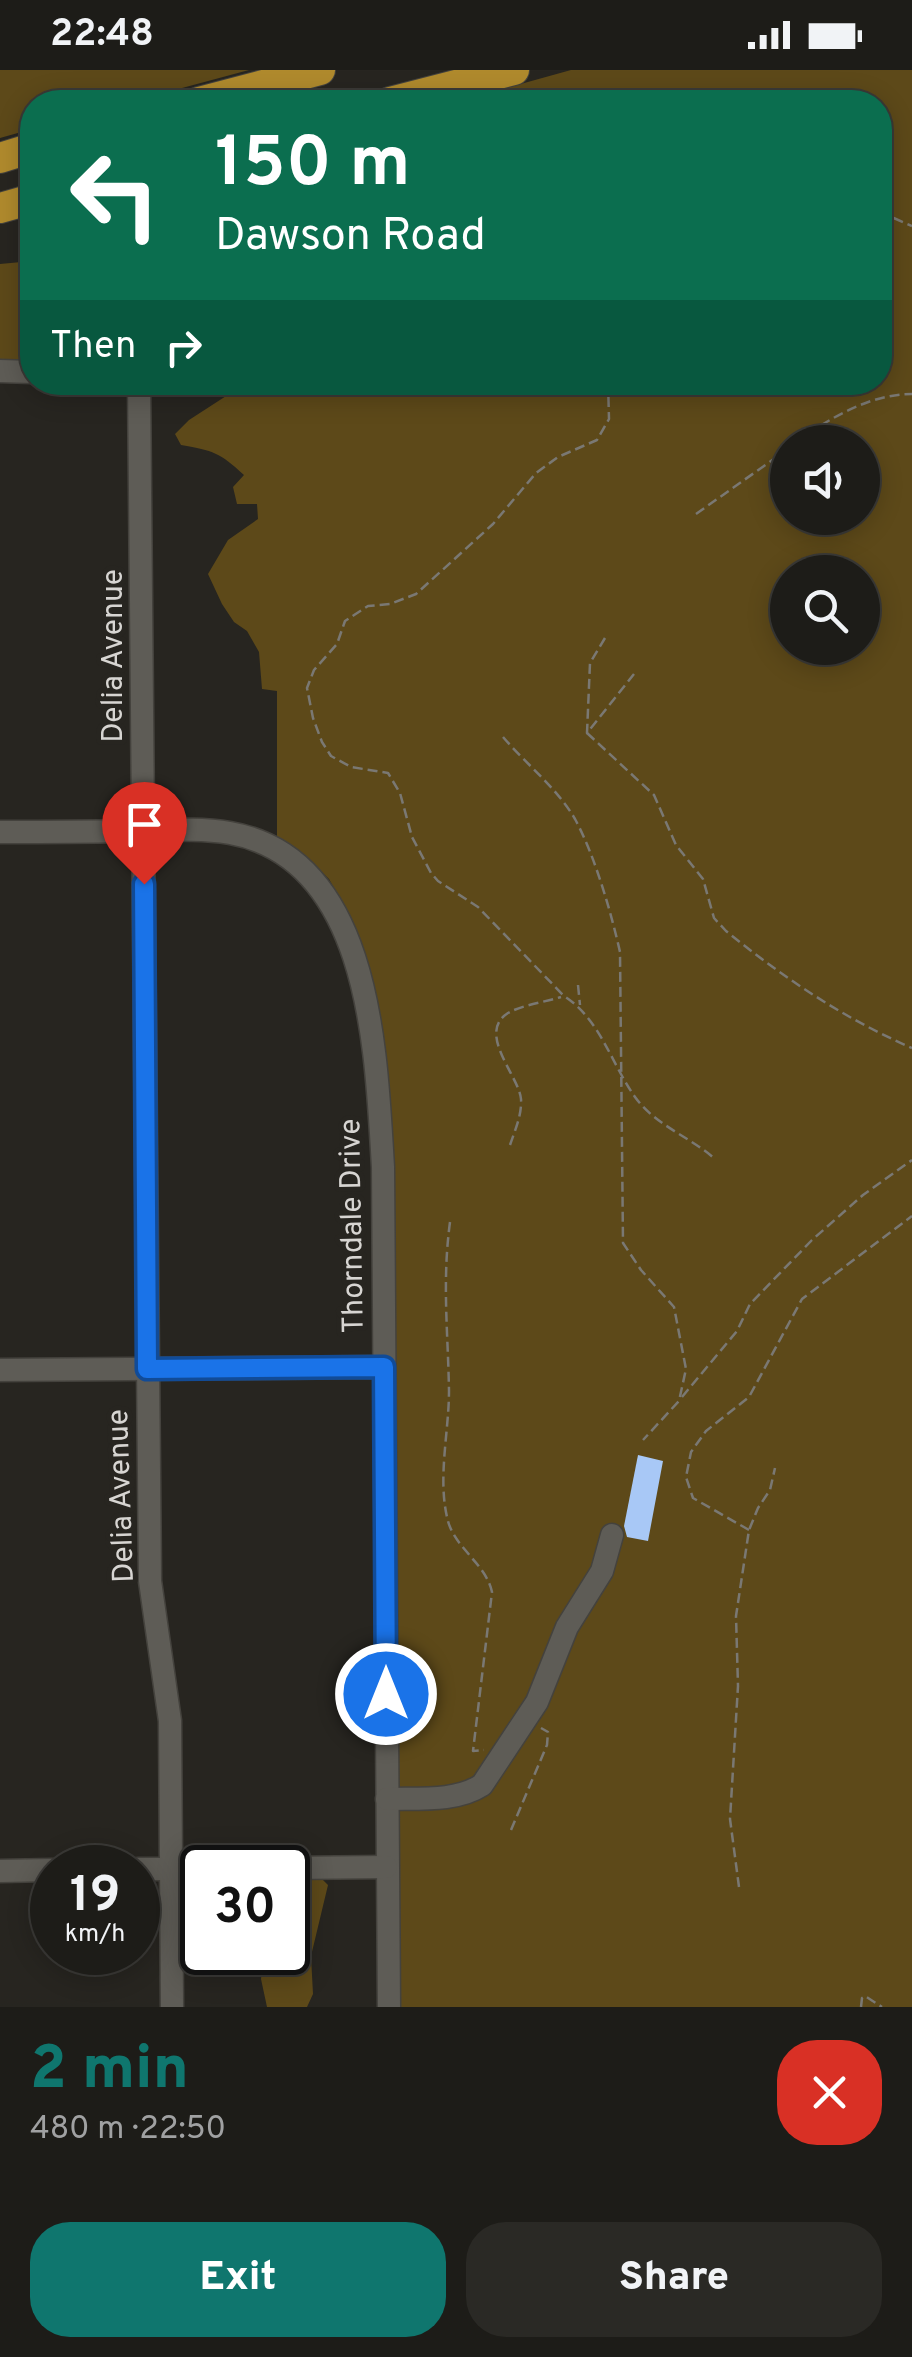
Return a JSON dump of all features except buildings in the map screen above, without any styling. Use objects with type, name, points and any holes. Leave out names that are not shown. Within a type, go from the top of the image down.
[{"type":"highway","points":[[244,90],[320,70]]},
{"type":"highway","points":[[436,90],[514,70]]},
{"type":"street","name":"Delia Avenue","points":[[139,395],[150,1581],[170,1721],[172,2007]]},
{"type":"street","name":"Thorndale Drive","points":[[0,832],[224,832],[252,839],[297,863],[323,889],[346,935],[359,983],[379,1102],[383,1166],[388,2007]]},
{"type":"street","points":[[0,1370],[384,1367]]},
{"type":"street","points":[[386,1799],[452,1796],[472,1791],[490,1774],[536,1702],[577,1607],[602,1571],[612,1535]]},
{"type":"street","points":[[310,1868],[386,1867]]},
{"type":"street","points":[[160,1869],[180,1869]]},
{"type":"street","points":[[0,1872],[30,1871]]},
{"type":"path","points":[[824,425],[880,398],[912,394]]},
{"type":"path","points":[[580,1006],[564,996],[478,907],[438,882],[412,837],[400,792],[388,773],[351,766],[331,756],[317,730],[306,688],[314,670],[336,644],[345,621],[368,606],[390,604],[416,594],[493,524],[528,480],[548,462],[597,440],[609,419],[608,395]]},
{"type":"path","points":[[696,514],[770,462]]},
{"type":"path","points":[[605,638],[590,664],[587,732],[654,795],[676,845],[703,879],[714,918],[821,1002],[912,1048]]},
{"type":"path","points":[[587,732],[634,674]]},
{"type":"path","points":[[503,737],[550,786],[575,820],[611,912],[620,952],[624,1243],[674,1308],[686,1368],[679,1401]]},
{"type":"path","points":[[578,986],[580,1006],[635,1096],[652,1116],[715,1159]]},
{"type":"path","points":[[510,1145],[520,1116],[521,1095],[502,1057],[497,1030],[511,1012],[564,996]]},
{"type":"path","points":[[644,1440],[737,1331],[750,1304],[762,1291],[837,1218],[912,1160]]},
{"type":"path","points":[[749,1530],[693,1498],[686,1477],[692,1452],[706,1431],[749,1397],[802,1299],[912,1216]]},
{"type":"path","points":[[450,1222],[443,1288],[449,1392],[446,1517],[449,1528],[482,1569],[492,1592],[473,1750],[509,1745],[538,1728],[548,1732],[547,1744],[511,1830]]},
{"type":"path","points":[[739,1888],[730,1819],[738,1686],[736,1616],[749,1530],[770,1490],[775,1468]]},
{"type":"path","points":[[861,2007],[866,1996],[882,2007]]},
{"type":"shaded area","points":[[0,70],[249,70],[175,90],[20,90],[20,132],[0,138]]},
{"type":"shaded area","points":[[571,70],[912,70],[912,2007],[399,2007],[393,1170],[361,950],[353,923],[329,879],[277,838],[277,691],[262,689],[259,652],[247,631],[234,622],[222,604],[208,574],[228,540],[258,519],[257,504],[237,504],[233,487],[244,475],[235,467],[215,454],[181,445],[175,434],[228,395],[892,395],[892,90],[498,90]]},
{"type":"shaded area","points":[[20,262],[20,366],[0,363],[0,264]]},
{"type":"shaded area","points":[[316,1873],[328,1885],[311,1956],[313,1994],[307,2007],[267,2007],[261,1975],[310,1975],[310,1874]]},
{"type":"route","points":[[144,884],[147,1369],[384,1367],[386,1694]]}]
